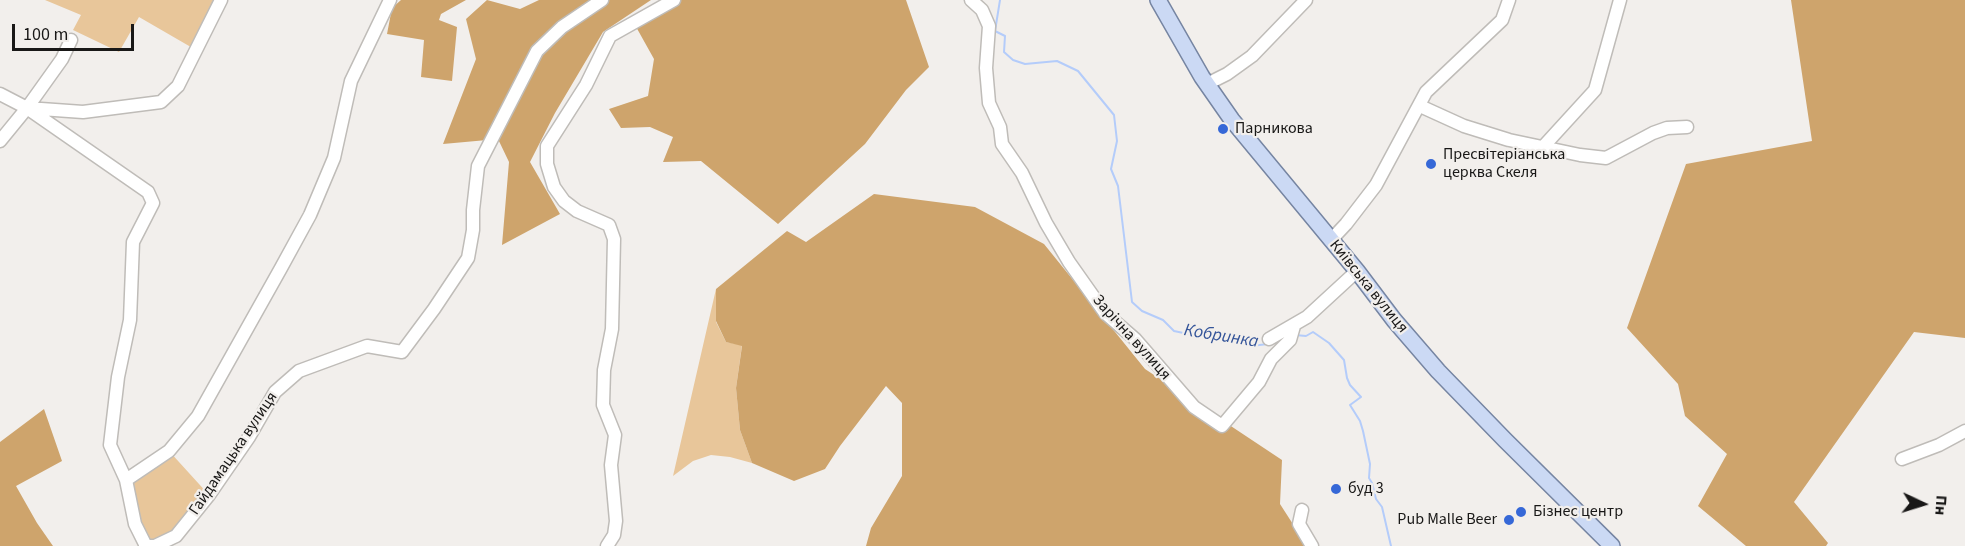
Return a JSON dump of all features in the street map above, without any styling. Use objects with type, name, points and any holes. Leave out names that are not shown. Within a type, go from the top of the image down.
[{"type":"main road","name":"Київська вулиця","points":[[1158,0],[1207,84],[1232,120],[1357,271],[1394,320],[1438,371],[1612,546]]},
{"type":"street","points":[[0,94],[27,108],[83,112],[161,102],[178,86],[221,0]]},
{"type":"street","points":[[126,480],[169,451],[198,416],[281,268],[310,215],[334,158],[351,81],[390,0]]},
{"type":"street","name":"Гайдамацька вулиця","points":[[27,108],[148,192],[153,203],[133,242],[130,320],[118,377],[111,445],[126,480],[135,524],[145,546],[155,546],[176,536],[209,495],[249,437],[275,392],[299,371],[367,346],[402,352],[468,258],[473,230],[477,166],[537,51],[562,27],[602,0]]},
{"type":"street","points":[[610,541],[616,521],[611,465],[615,435],[603,405],[603,394],[604,370],[612,329],[614,239],[609,225],[578,211],[564,201],[554,187],[547,164],[547,146],[586,85],[610,36],[674,0]]},
{"type":"street","name":"Зарічна вулиця","points":[[971,0],[982,10],[989,26],[986,68],[989,103],[1000,127],[1002,144],[1022,173],[1046,223],[1069,262],[1105,313],[1135,339],[1194,407],[1222,426],[1259,382],[1271,359],[1293,333]]},
{"type":"street","points":[[1207,84],[1227,74],[1252,56],[1306,0]]},
{"type":"street","points":[[1330,240],[1346,224],[1376,185],[1426,92],[1502,20],[1509,0]]},
{"type":"street","points":[[1542,148],[1594,90],[1620,0]]},
{"type":"street","points":[[0,141],[62,59],[71,40]]},
{"type":"street","points":[[1420,106],[1464,126],[1542,148],[1606,158],[1653,133],[1667,128],[1687,127]]},
{"type":"street","points":[[1269,339],[1293,333],[1357,271]]},
{"type":"street","points":[[1902,459],[1939,445],[1965,431]]},
{"type":"street","points":[[1302,510],[1299,524],[1312,546]]},
{"type":"shaded area","points":[[45,0],[221,0],[196,50],[139,17],[119,52],[73,30],[81,15]]},
{"type":"shaded area","points":[[401,0],[466,0],[441,14],[439,20],[457,27],[452,81],[421,77],[424,40],[387,34],[392,8]]},
{"type":"shaded area","points":[[487,0],[520,9],[539,0],[651,0],[603,32],[555,113],[530,162],[560,214],[502,245],[509,162],[498,139],[443,144],[476,59],[466,19]]},
{"type":"shaded area","points":[[680,0],[906,0],[929,67],[906,90],[865,144],[778,224],[701,161],[663,162],[673,137],[650,127],[621,128],[609,109],[648,96],[654,59],[635,25]]},
{"type":"shaded area","points":[[1791,0],[1965,0],[1965,338],[1914,332],[1794,502],[1828,543],[1826,546],[1746,546],[1698,506],[1727,454],[1685,416],[1678,384],[1627,328],[1686,164],[1812,141]]},
{"type":"shaded area","points":[[874,194],[975,207],[1044,244],[1145,369],[1282,460],[1280,504],[1307,546],[866,546],[871,528],[902,476],[902,403],[886,386],[825,469],[794,481],[752,463],[740,430],[736,388],[742,346],[726,342],[716,321],[716,289],[787,231],[806,242]]},
{"type":"shaded area","points":[[716,289],[716,322],[726,342],[742,345],[736,388],[740,430],[752,463],[711,455],[693,461],[673,476]]},
{"type":"shaded area","points":[[44,409],[62,461],[16,486],[53,546],[0,546],[0,442]]},
{"type":"shaded area","points":[[169,451],[209,495],[176,536],[146,546],[126,480]]},
{"type":"waterway","name":"Кобринка","points":[[1000,0],[995,31],[1005,36],[1004,52],[1013,60],[1025,64],[1057,61],[1078,71],[1114,115],[1117,141],[1111,169],[1118,186],[1132,302],[1142,311],[1163,320],[1174,331],[1207,338],[1221,338],[1251,346],[1268,344]]},
{"type":"waterway","name":"Кобринка","points":[[1295,335],[1306,336],[1313,332],[1329,343],[1344,360],[1350,385],[1361,397],[1350,405],[1363,431],[1370,464],[1369,478],[1376,499],[1382,507],[1391,546]]},
{"type":"place","name":"Парникова","points":[[1223,129]]},
{"type":"place","name":"Пресвітеріанська церква Скеля","points":[[1431,164]]},
{"type":"place","name":"буд 3","points":[[1336,489]]},
{"type":"place","name":"Бізнес центр","points":[[1521,512]]},
{"type":"place","name":"Pub Malle Beer","points":[[1509,520]]}]
